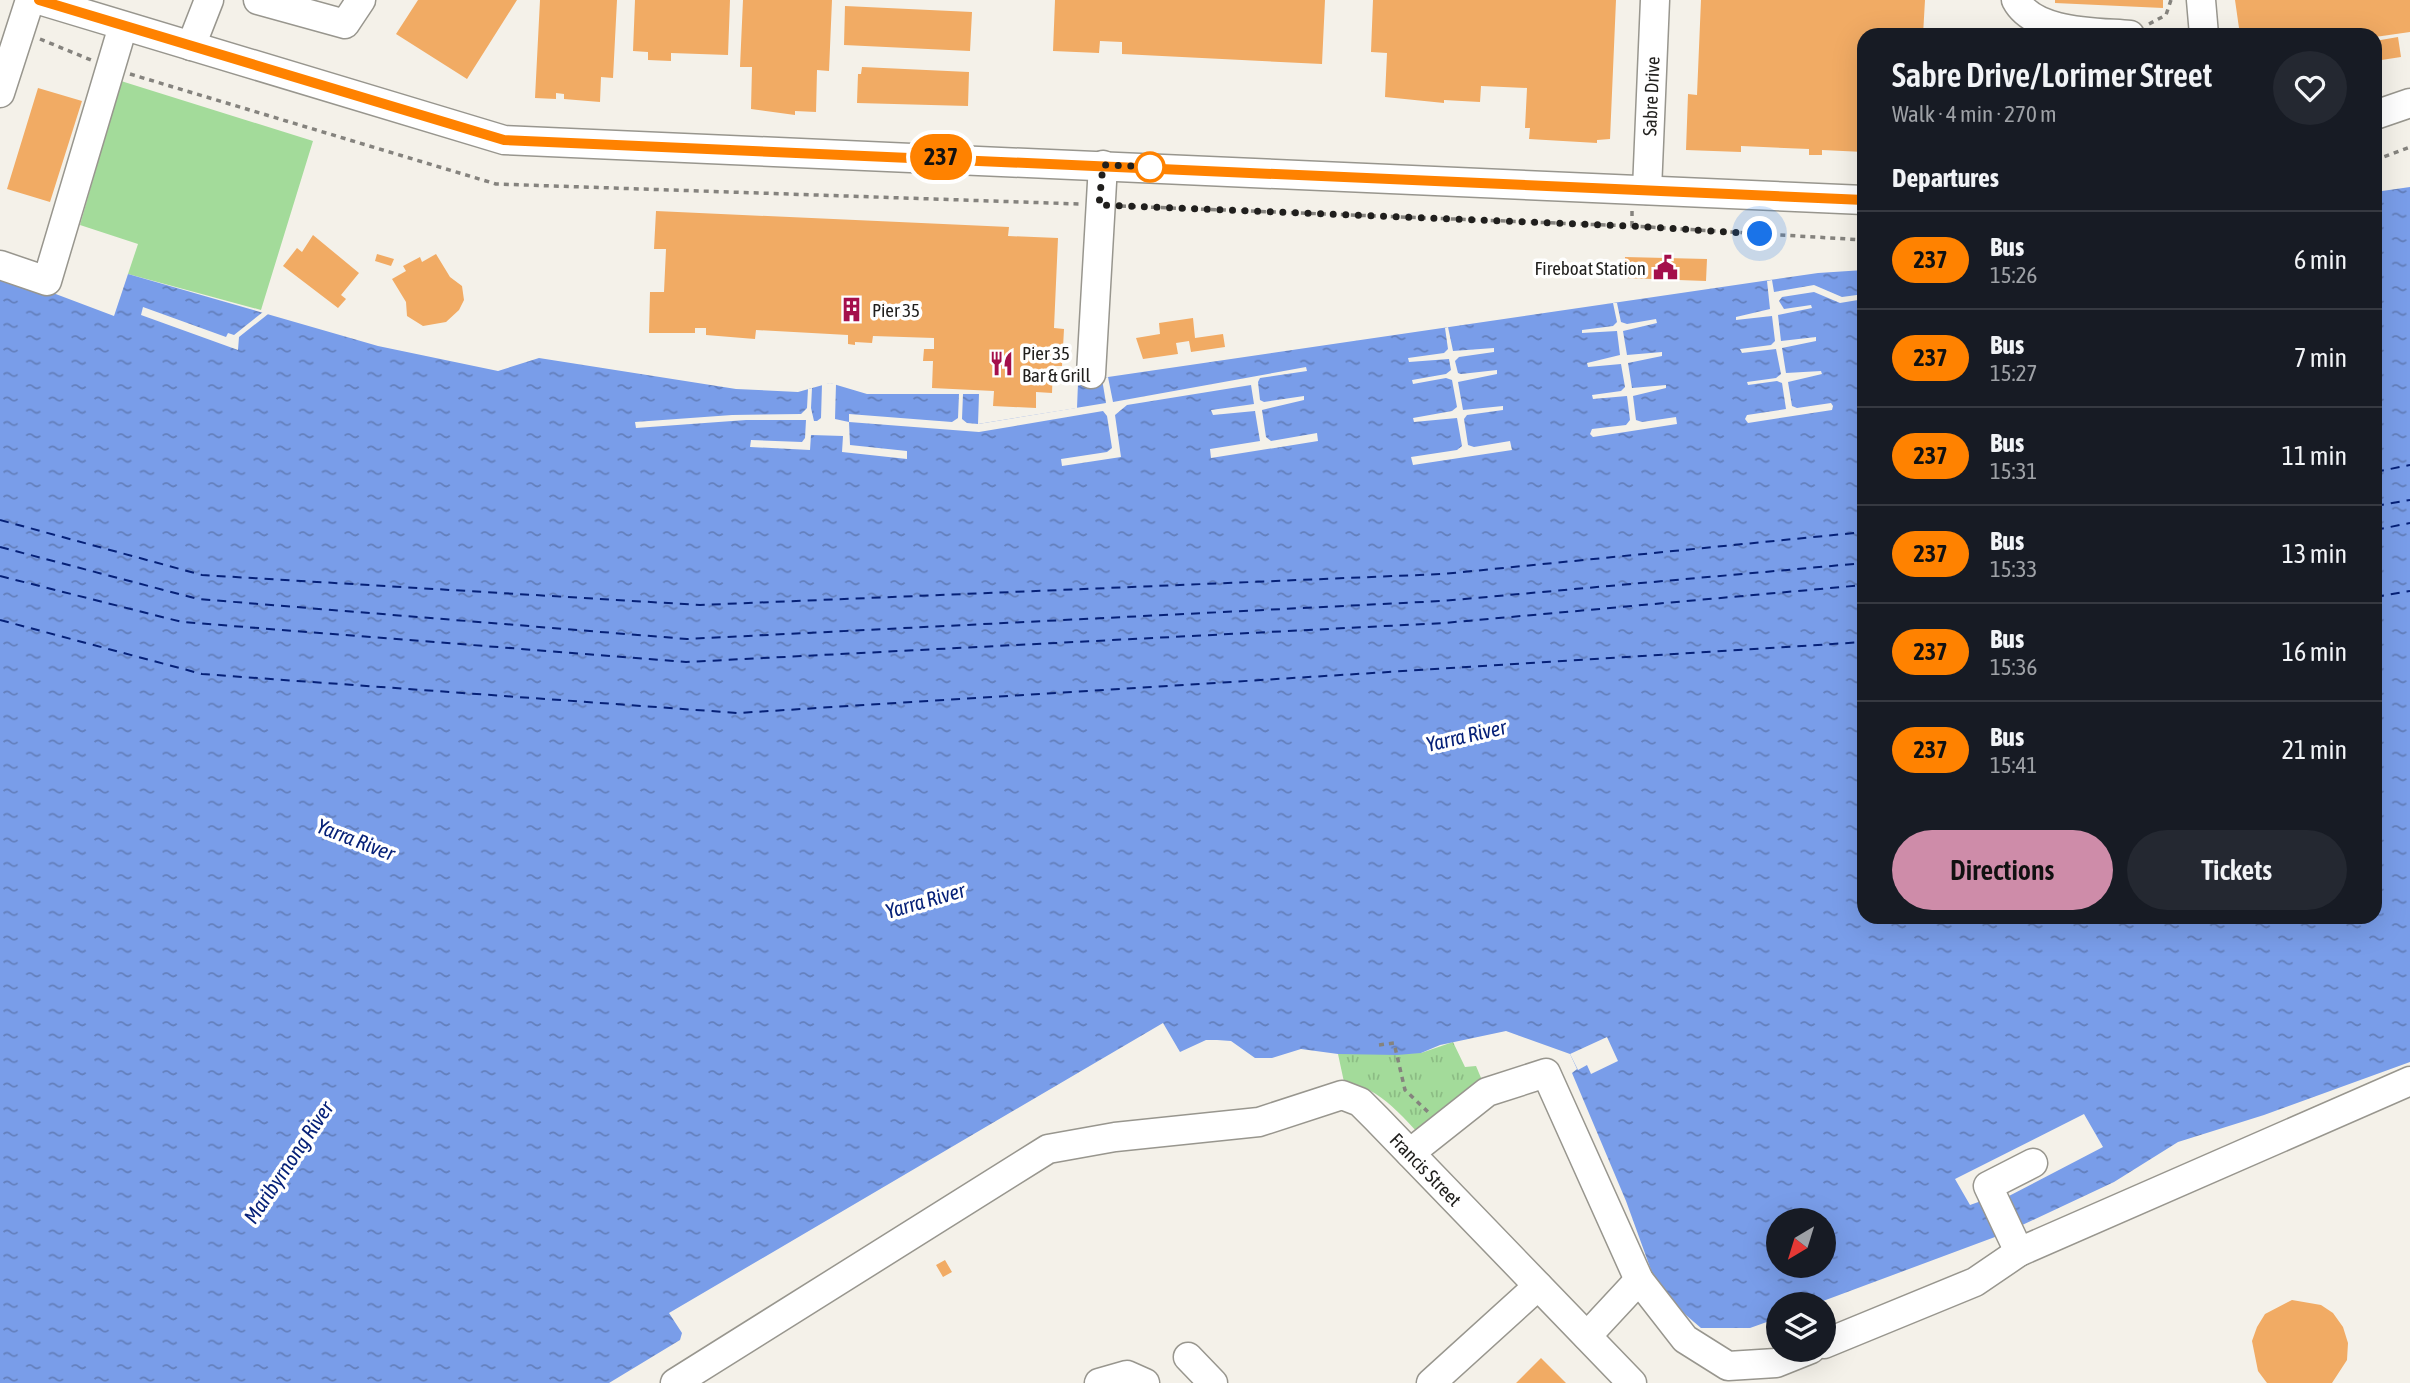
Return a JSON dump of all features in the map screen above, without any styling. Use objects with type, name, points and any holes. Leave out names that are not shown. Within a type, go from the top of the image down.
[{"type":"street","points":[[0,93],[30,0]]},
{"type":"street","points":[[39,0],[504,140],[1857,200]]},
{"type":"street","points":[[191,46],[209,0]]},
{"type":"street","points":[[258,0],[345,24],[361,0]]},
{"type":"street","name":"Sabre Drive","points":[[1647,190],[1655,0]]},
{"type":"street","points":[[2017,0],[2034,17],[2061,28]]},
{"type":"street","points":[[2201,0],[2203,28]]},
{"type":"street","points":[[0,265],[47,281],[120,69],[123,26]]},
{"type":"street","points":[[2382,113],[2410,103]]},
{"type":"street","points":[[1091,374],[1103,165]]},
{"type":"street","points":[[1410,1153],[1487,1092],[1546,1073],[1639,1280],[1685,1339],[1728,1366],[1778,1362]]},
{"type":"street","points":[[1836,1339],[1975,1282],[2019,1252],[2410,1081]]},
{"type":"street","name":"Francis Street","points":[[675,1383],[1048,1149],[1259,1122],[1342,1095],[1360,1102],[1632,1383]]},
{"type":"street","points":[[2019,1252],[1988,1186],[2033,1163]]},
{"type":"street","points":[[1587,1336],[1639,1280]]},
{"type":"street","points":[[1431,1383],[1538,1286]]},
{"type":"street","points":[[1188,1357],[1213,1383]]},
{"type":"street","points":[[1099,1383],[1127,1375],[1145,1383]]},
{"type":"path","points":[[2142,28],[2151,20],[2166,15],[2171,0]]},
{"type":"path","points":[[20,31],[120,69],[496,184],[1632,226],[1857,240]]},
{"type":"path","points":[[2382,157],[2410,147]]},
{"type":"path","points":[[1379,1045],[1394,1042],[1405,1090],[1435,1121]]},
{"type":"green space","points":[[121,81],[313,141],[261,310],[128,274],[138,244],[80,225]]},
{"type":"green space","points":[[1453,1042],[1465,1067],[1476,1066],[1487,1092],[1431,1148],[1403,1117],[1381,1098],[1370,1090],[1344,1082],[1338,1054],[1421,1053]]},
{"type":"water","points":[[2410,187],[2410,1062],[2264,1115],[2178,1142],[2114,1182],[2003,1234],[1836,1296],[1836,1292],[1766,1292],[1766,1322],[1750,1328],[1701,1328],[1659,1292],[1626,1201],[1572,1073],[1577,1069],[1570,1054],[1506,1031],[1440,1045],[1421,1053],[1338,1054],[1301,1049],[1272,1058],[1255,1058],[1231,1041],[1206,1040],[1180,1052],[1163,1023],[669,1313],[682,1333],[680,1340],[609,1383],[0,1383],[0,273],[114,316],[128,274],[378,346],[498,371],[539,358],[736,389],[798,392],[830,383],[867,394],[979,394],[978,424],[1077,408],[1078,383],[1818,273],[1857,270],[1857,924],[2382,924],[2382,191]]},
{"type":"pier","points":[[1772,280],[1774,292],[1814,285],[1842,297],[1857,295],[1857,300],[1840,303],[1814,292],[1782,297],[1779,301],[1784,309],[1811,305],[1812,308],[1778,315],[1781,341],[1816,337],[1816,341],[1782,348],[1786,373],[1821,371],[1822,374],[1788,382],[1792,406],[1797,408],[1831,403],[1832,410],[1748,423],[1745,419],[1747,415],[1786,409],[1782,383],[1777,381],[1748,385],[1747,382],[1776,378],[1781,374],[1776,349],[1742,353],[1740,349],[1771,345],[1775,341],[1772,316],[1736,320],[1736,317],[1770,309],[1767,281]]},
{"type":"pier","points":[[1613,303],[1617,303],[1621,322],[1627,324],[1656,319],[1657,323],[1623,331],[1627,355],[1662,352],[1662,356],[1628,363],[1632,388],[1666,385],[1666,388],[1633,396],[1636,420],[1642,422],[1676,417],[1677,424],[1593,437],[1590,434],[1592,429],[1626,425],[1630,420],[1627,396],[1593,399],[1592,395],[1621,391],[1625,387],[1621,364],[1588,367],[1587,363],[1620,355],[1617,331],[1582,333],[1582,330],[1613,326],[1617,322]]},
{"type":"pier","points":[[143,307],[226,337],[228,333],[234,335],[268,308],[272,311],[239,337],[238,350],[141,315]]},
{"type":"pier","points":[[1448,327],[1453,351],[1494,348],[1494,352],[1459,357],[1455,361],[1458,373],[1461,374],[1497,370],[1497,374],[1458,382],[1463,410],[1503,406],[1503,410],[1467,415],[1464,419],[1468,445],[1474,447],[1510,441],[1512,450],[1413,465],[1411,457],[1457,450],[1462,446],[1457,418],[1414,422],[1413,418],[1452,411],[1457,407],[1452,380],[1446,378],[1413,384],[1412,380],[1446,374],[1451,370],[1449,359],[1409,362],[1408,358],[1444,353],[1448,349],[1445,328]]},
{"type":"pier","points":[[1306,367],[1307,371],[1260,378],[1260,400],[1264,402],[1304,396],[1304,400],[1262,410],[1266,437],[1271,441],[1317,433],[1318,441],[1211,458],[1210,449],[1260,441],[1255,411],[1213,415],[1211,410],[1254,404],[1251,385],[1127,405],[1115,415],[1121,457],[1062,466],[1061,459],[1107,452],[1112,448],[1107,416],[1103,411],[979,432],[849,422],[849,414],[952,422],[958,418],[959,394],[963,394],[962,419],[967,423],[978,424],[1106,403],[1102,379],[1108,377],[1113,402]]},
{"type":"pier","points":[[822,384],[836,384],[835,419],[849,422],[850,445],[907,451],[907,459],[842,452],[843,436],[811,435],[810,450],[750,447],[751,440],[802,442],[805,438],[806,420],[746,420],[636,428],[635,422],[732,415],[801,414],[807,408],[808,389],[812,388],[811,408],[814,421],[817,421],[821,418]]},
{"type":"pier","points":[[1607,1037],[1618,1061],[1591,1074],[1587,1065],[1578,1070],[1570,1054]]},
{"type":"pier","points":[[2084,1114],[2103,1147],[2007,1197],[2022,1225],[2012,1231],[1984,1200],[1970,1205],[1955,1179]]},
{"type":"building","points":[[418,0],[517,0],[467,79],[396,34]]},
{"type":"building","points":[[540,0],[617,0],[613,78],[601,77],[600,102],[564,99],[564,94],[556,93],[556,99],[535,98]]},
{"type":"building","points":[[635,0],[730,0],[728,55],[671,53],[671,61],[648,60],[648,52],[633,51]]},
{"type":"building","points":[[743,0],[832,0],[829,71],[817,70],[816,112],[795,111],[795,115],[751,109],[752,67],[740,67]]},
{"type":"building","points":[[1055,0],[1325,0],[1322,64],[1122,54],[1122,42],[1100,41],[1099,53],[1053,51]]},
{"type":"building","points":[[1373,0],[1616,0],[1610,139],[1597,140],[1597,143],[1529,139],[1530,128],[1525,128],[1527,88],[1481,86],[1480,102],[1444,100],[1444,103],[1385,97],[1387,53],[1371,52]]},
{"type":"building","points":[[1701,0],[1925,0],[1923,28],[1857,28],[1857,152],[1822,150],[1822,155],[1809,155],[1809,149],[1741,146],[1741,152],[1686,150],[1688,94],[1697,95]]},
{"type":"building","points":[[2055,0],[2163,0],[2163,8],[2055,3]]},
{"type":"building","points":[[2235,0],[2410,0],[2410,32],[2382,36],[2382,28],[2239,28]]},
{"type":"building","points":[[845,6],[972,12],[970,51],[844,45]]},
{"type":"building","points":[[2398,37],[2401,57],[2382,60],[2382,40]]},
{"type":"building","points":[[862,67],[969,72],[968,106],[857,103],[858,74],[861,74]]},
{"type":"building","points":[[38,88],[82,101],[50,202],[7,189]]},
{"type":"building","name":"Pier 35","points":[[656,211],[1009,227],[1008,236],[1058,238],[1054,328],[1064,329],[1062,366],[1053,366],[1052,393],[1036,392],[1036,408],[993,406],[994,391],[932,388],[933,361],[923,361],[924,349],[934,349],[934,338],[873,336],[872,343],[855,342],[855,345],[848,344],[848,335],[756,330],[755,339],[706,335],[706,328],[695,328],[695,333],[649,333],[650,292],[664,292],[666,249],[654,249]]},
{"type":"building","points":[[313,235],[359,273],[341,295],[346,299],[338,308],[283,266],[297,248],[302,252]]},
{"type":"building","points":[[377,254],[394,259],[391,266],[375,261]]},
{"type":"building","points":[[436,254],[450,277],[462,286],[464,300],[459,310],[446,322],[423,326],[407,316],[406,302],[392,279],[406,271],[403,266],[420,257],[422,262]]},
{"type":"building","name":"Fireboat Station","points":[[1625,257],[1707,259],[1706,281],[1624,278]]},
{"type":"building","points":[[1193,318],[1195,338],[1223,334],[1225,347],[1191,352],[1189,341],[1176,343],[1178,354],[1143,359],[1136,338],[1160,334],[1159,323]]},
{"type":"building","points":[[945,1260],[952,1272],[943,1277],[936,1265]]},
{"type":"building","points":[[2292,1300],[2321,1305],[2333,1313],[2343,1327],[2348,1343],[2347,1360],[2332,1383],[2267,1383],[2258,1371],[2252,1341],[2257,1327],[2265,1314]]},
{"type":"building","points":[[1541,1358],[1566,1383],[1516,1383]]},
{"type":"ferry route","points":[[2382,471],[2410,465]]},
{"type":"ferry route","points":[[2382,505],[2410,500]]},
{"type":"ferry route","points":[[0,520],[202,575],[700,605],[1443,574],[1857,533]]},
{"type":"ferry route","points":[[2382,529],[2410,523]]},
{"type":"ferry route","points":[[0,547],[198,599],[687,639],[1442,601],[1857,564]]},
{"type":"ferry route","points":[[0,576],[182,622],[686,662],[1444,623],[1857,586]]},
{"type":"ferry route","points":[[2382,596],[2410,591]]},
{"type":"ferry route","points":[[0,620],[202,674],[738,713],[1857,642]]},
{"type":"bus line","name":"237","points":[[39,0],[504,140],[993,159],[1857,200]]},
{"type":"place","name":"Fireboat Station","points":[[1666,268]]},
{"type":"place","name":"Pier 35","points":[[852,310]]},
{"type":"place","name":"Pier 35 Bar & Grill","points":[[1002,364]]},
{"type":"route","points":[[1150,167],[1153,167],[1103,165],[1099,205],[1632,226],[1760,234]]},
{"type":"water label","name":"Yarra River","points":[[1466,735]]},
{"type":"water label","name":"Yarra River","points":[[356,839]]},
{"type":"water label","name":"Yarra River","points":[[925,900]]},
{"type":"water label","name":"Maribyrnong River","points":[[288,1162]]}]
